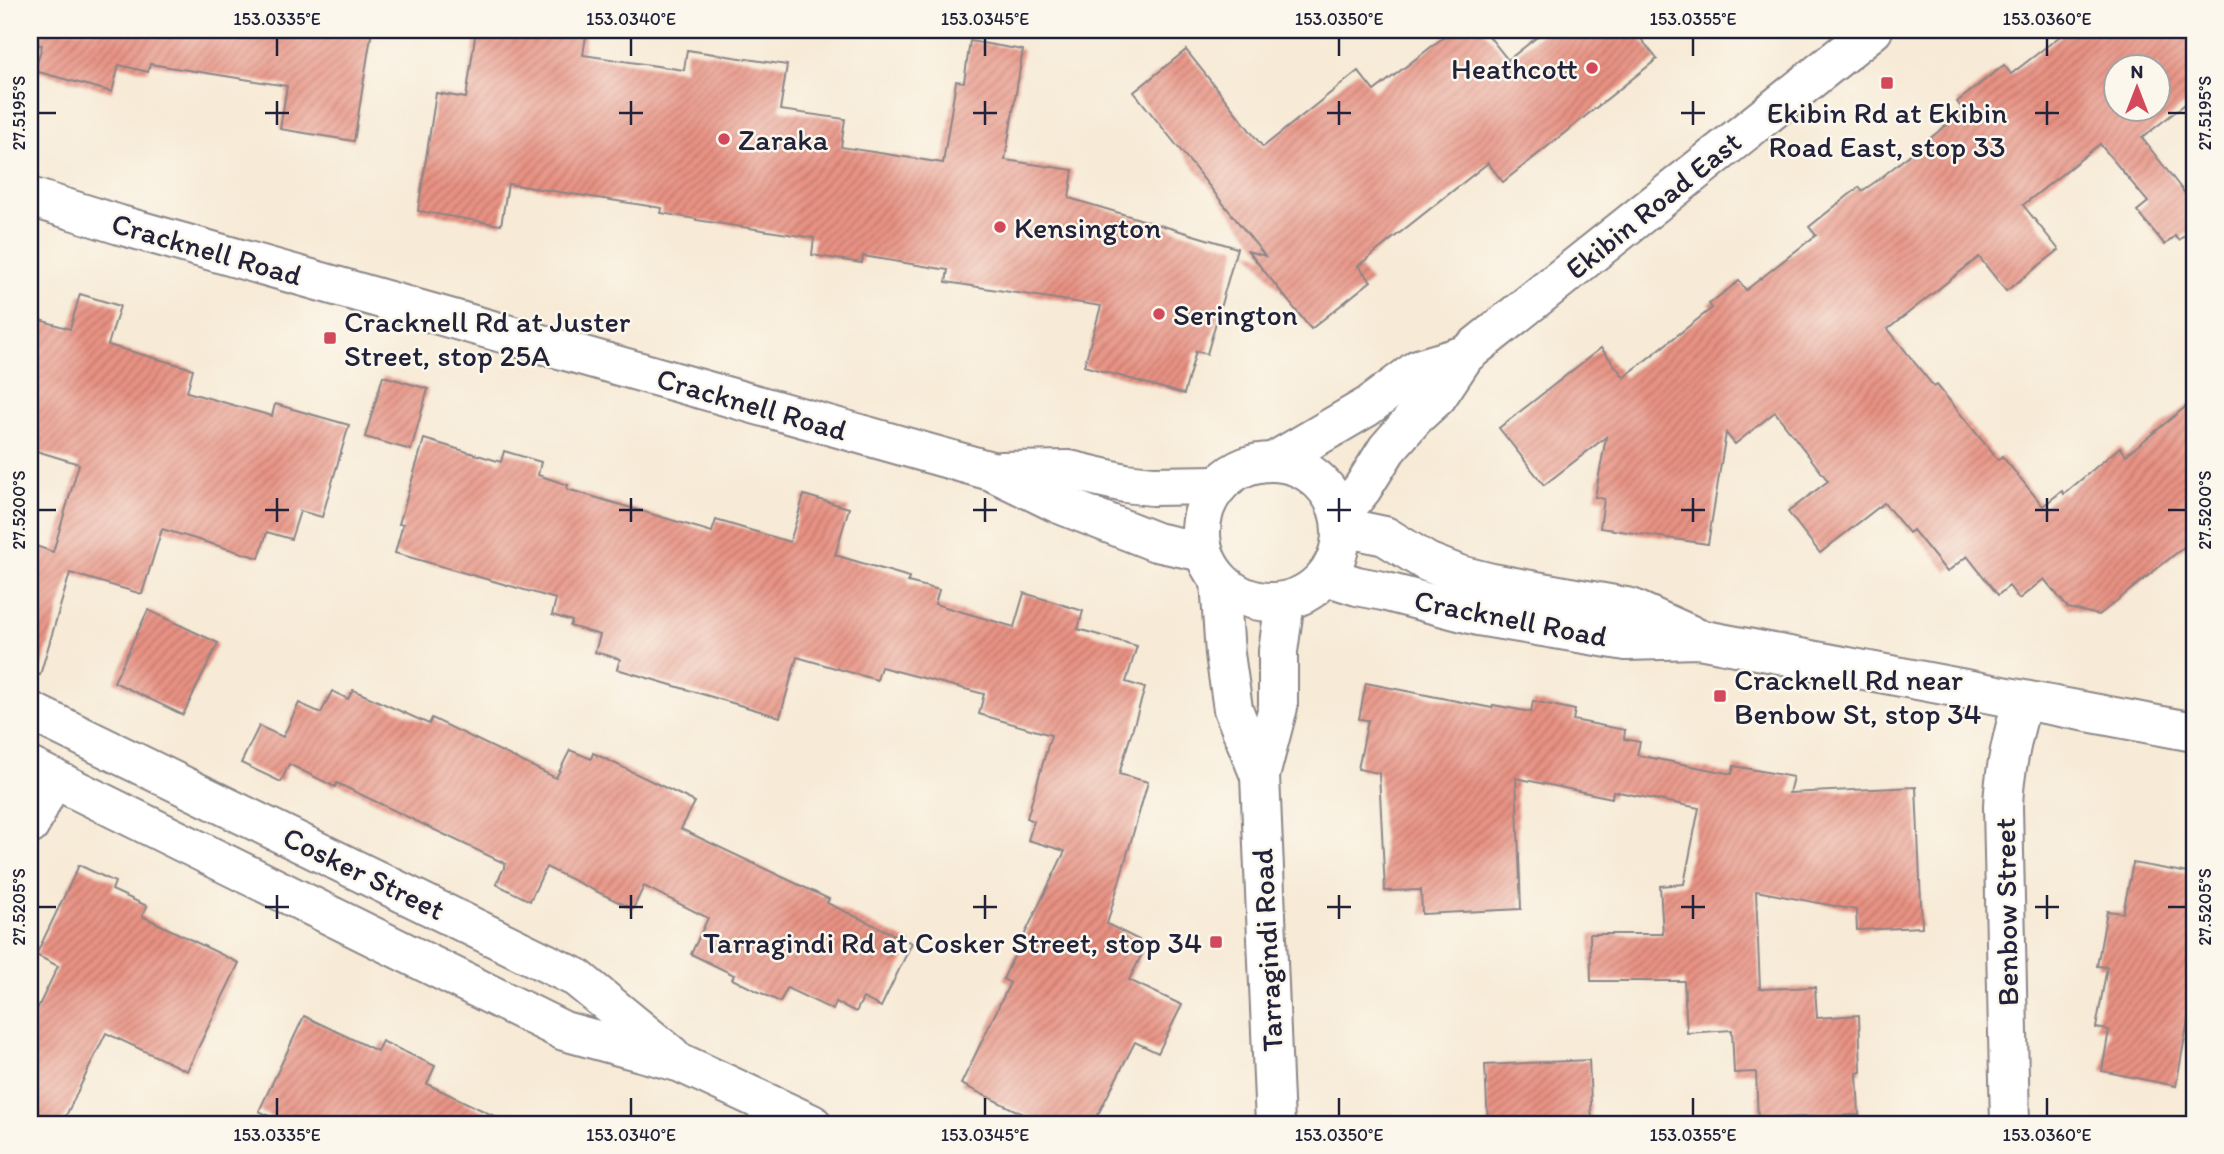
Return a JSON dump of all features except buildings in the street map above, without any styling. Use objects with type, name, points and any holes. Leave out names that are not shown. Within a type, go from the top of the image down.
[{"type":"street","name":"Ekibin Road East","points":[[1341,521],[1387,449],[1437,397],[1465,355],[1873,30]]},
{"type":"street","name":"Cracknell Road","points":[[30,197],[147,233],[991,471],[1057,503],[1212,566]]},
{"type":"street","name":"Ekibin Road East","points":[[1273,462],[1367,407],[1418,369],[1465,355]]},
{"type":"street","points":[[1273,462],[1296,466],[1316,477],[1331,494],[1341,521],[1340,544],[1335,561],[1326,576],[1308,593],[1285,601],[1262,602],[1239,595],[1212,566],[1201,528],[1206,505],[1219,485],[1235,472],[1253,464],[1273,462]]},
{"type":"street","name":"Cracknell Road","points":[[991,471],[1069,470],[1125,483],[1152,486],[1219,485]]},
{"type":"street","name":"Cracknell Road","points":[[1341,521],[1385,536],[1427,562],[1460,575],[1631,608],[1699,639]]},
{"type":"street","name":"Tarragindi Road","points":[[1212,566],[1233,709],[1260,776]]},
{"type":"street","name":"Cracknell Road","points":[[1326,576],[1478,617],[1626,641],[1699,639],[2194,732]]},
{"type":"street","name":"Tarragindi Road","points":[[1275,1124],[1260,776],[1278,707],[1278,651],[1285,601]]},
{"type":"street","name":"Benbow Street","points":[[2010,1124],[2003,807],[2021,701]]},
{"type":"street","name":"Cosker Street","points":[[30,711],[577,978],[681,1063]]},
{"type":"street","points":[[30,825],[41,773]]},
{"type":"street","name":"Cosker Street","points":[[41,773],[564,1031],[681,1063],[812,1124]]},
{"type":"place","name":"Heathcott","points":[[1592,68]]},
{"type":"place","name":"Ekibin Rd at Ekibin Road East, stop 33","points":[[1887,83]]},
{"type":"place","name":"Zaraka","points":[[724,139]]},
{"type":"place","name":"Kensington","points":[[1000,227]]},
{"type":"place","name":"Serington","points":[[1159,314]]},
{"type":"place","name":"Cracknell Rd at Juster Street, stop 25A","points":[[330,338]]},
{"type":"place","name":"Cracknell Rd near Benbow St, stop 34","points":[[1720,696]]},
{"type":"place","name":"Tarragindi Rd at Cosker Street, stop 34","points":[[1216,942]]}]
